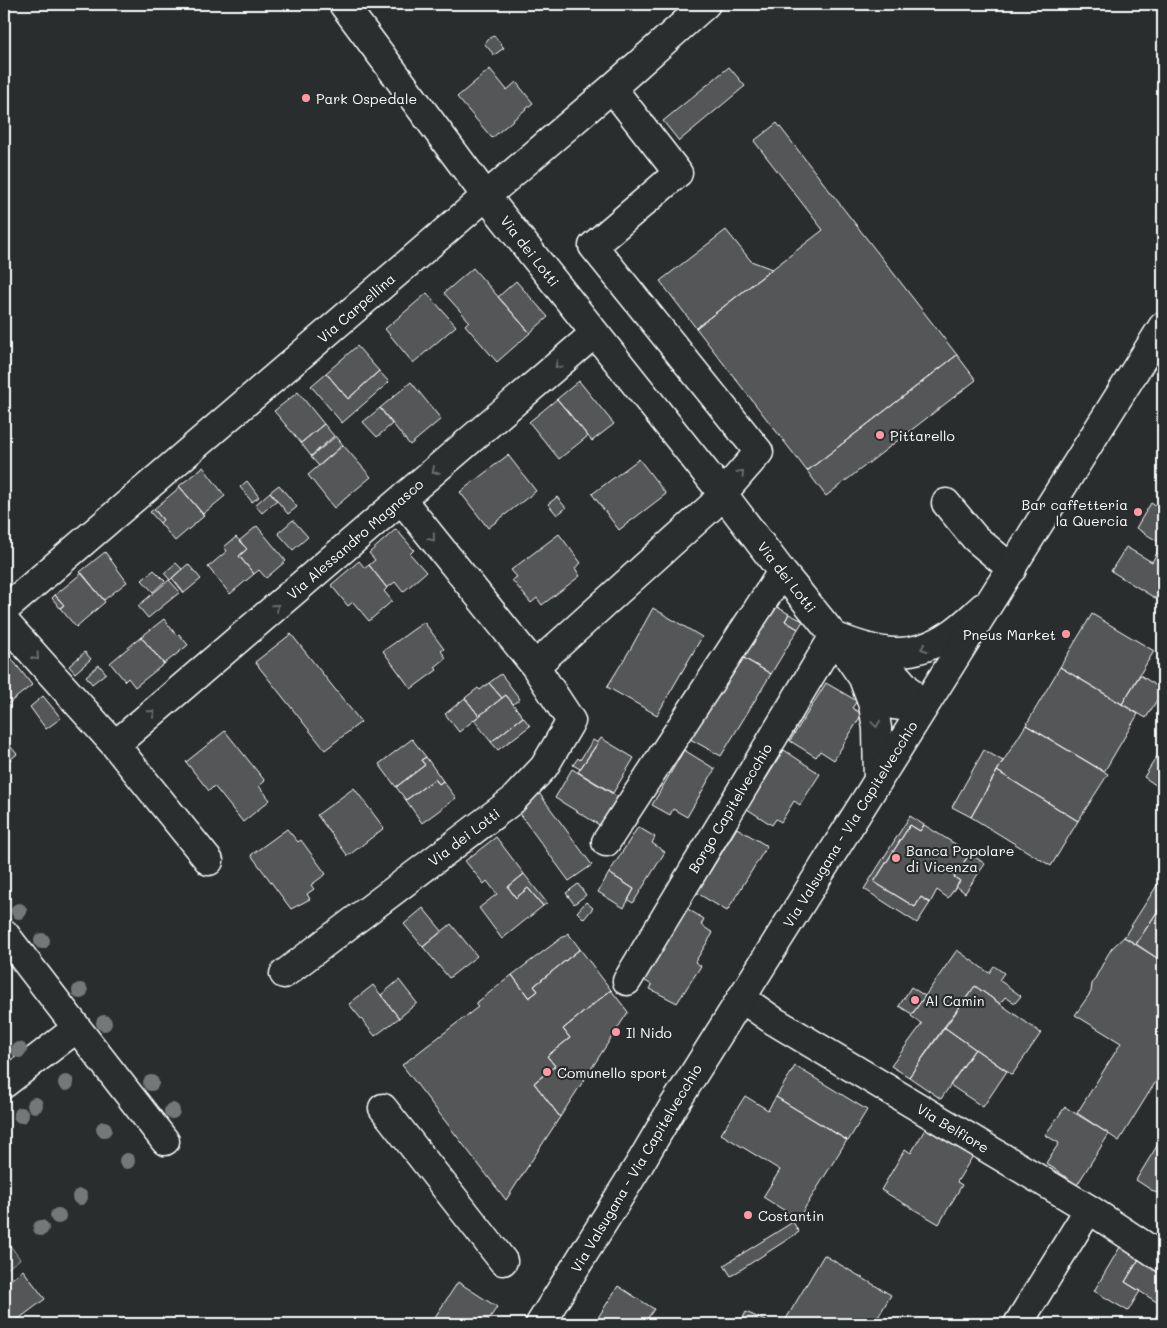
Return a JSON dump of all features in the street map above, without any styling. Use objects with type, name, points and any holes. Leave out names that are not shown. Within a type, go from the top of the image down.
[{"type":"street","name":"Via dei Lotti","points":[[343,4],[486,196],[834,636],[862,647],[891,653],[914,652],[937,643],[952,634],[992,600]]},
{"type":"street","name":"Via Carpellina","points":[[4,610],[612,88],[706,4]]},
{"type":"street","points":[[535,666],[711,507],[759,452],[593,246],[678,173],[612,88]]},
{"type":"street","name":"Via Valsugana - Via Capitelvecchio","points":[[540,1324],[922,709],[1012,569],[1163,326]]},
{"type":"street","name":"Via Alessandro Magnasco","points":[[115,745],[595,333]]},
{"type":"street","name":"Via dei Lotti","points":[[284,974],[512,801],[544,767],[571,721],[535,666],[402,500]]},
{"type":"street","points":[[946,503],[975,538],[1012,569]]},
{"type":"street","points":[[606,842],[782,572]]},
{"type":"street","points":[[4,621],[115,745],[209,862]]},
{"type":"street","points":[[834,636],[863,678],[882,698],[893,705],[922,709]]},
{"type":"street","name":"Borgo Capitelvecchio","points":[[627,981],[834,636]]},
{"type":"street","name":"Via dei Lotti","points":[[862,647],[890,668],[913,695],[922,709]]},
{"type":"street","points":[[863,678],[873,705],[877,728],[878,781]]},
{"type":"street","points":[[4,933],[165,1141]]},
{"type":"street","name":"Via Belfiore","points":[[742,998],[774,1021],[1089,1209],[1163,1258]]},
{"type":"street","points":[[4,1084],[77,1028]]},
{"type":"street","points":[[383,1108],[503,1261]]},
{"type":"street","points":[[1018,1324],[1089,1209]]},
{"type":"shaded area","points":[[4,1237],[20,1259],[4,1271]]},
{"type":"building","points":[[494,35],[504,48],[494,55],[484,43]]},
{"type":"building","points":[[729,67],[745,86],[679,141],[663,121]]},
{"type":"building","points":[[490,69],[507,90],[516,82],[533,103],[492,138],[457,97]]},
{"type":"building","points":[[777,123],[957,355],[807,471],[696,328],[823,230],[754,141]]},
{"type":"building","points":[[726,230],[751,261],[772,269],[696,328],[660,281]]},
{"type":"building","points":[[473,268],[530,333],[497,362],[465,325],[469,321],[444,293]]},
{"type":"building","points":[[516,281],[548,317],[530,333],[498,297]]},
{"type":"building","points":[[427,293],[456,326],[413,363],[385,329]]},
{"type":"building","points":[[357,346],[379,371],[348,399],[326,373]]},
{"type":"building","points":[[957,355],[976,380],[826,496],[807,471]]},
{"type":"building","points":[[379,371],[389,382],[342,423],[311,386],[326,373],[348,399]]},
{"type":"building","points":[[579,381],[614,424],[592,441],[557,399]]},
{"type":"building","points":[[411,382],[441,419],[410,445],[380,408]]},
{"type":"building","points":[[298,392],[324,424],[301,443],[274,411]]},
{"type":"building","points":[[557,399],[588,436],[559,459],[529,422]]},
{"type":"building","points":[[380,408],[392,424],[377,437],[363,422]]},
{"type":"building","points":[[324,424],[334,436],[311,456],[301,443]]},
{"type":"building","points":[[336,436],[343,445],[319,466],[311,457]]},
{"type":"building","points":[[343,445],[371,477],[334,508],[308,475]]},
{"type":"building","points":[[508,455],[536,491],[488,528],[460,492]]},
{"type":"building","points":[[639,459],[666,494],[619,530],[592,494]]},
{"type":"building","points":[[203,467],[225,496],[203,514],[179,486]]},
{"type":"building","points":[[247,481],[259,497],[252,502],[240,487]]},
{"type":"building","points":[[279,485],[297,507],[288,514],[270,492]]},
{"type":"building","points":[[180,487],[204,516],[175,541],[160,523],[163,520],[154,509]]},
{"type":"building","points":[[270,492],[277,500],[262,513],[255,505]]},
{"type":"building","points":[[557,497],[566,508],[557,515],[548,504]]},
{"type":"building","points":[[1151,503],[1163,511],[1163,603],[1111,571],[1126,547],[1152,562],[1162,544],[1136,528]]},
{"type":"building","points":[[154,509],[163,520],[160,523],[150,512]]},
{"type":"building","points":[[293,520],[308,537],[293,550],[278,533]]},
{"type":"building","points":[[257,526],[286,561],[266,578],[259,570],[254,574],[239,556],[247,549],[239,541]]},
{"type":"building","points":[[396,529],[414,550],[410,554],[426,572],[403,592],[395,582],[387,588],[369,565],[375,560],[369,553]]},
{"type":"building","points":[[559,534],[581,563],[575,568],[580,576],[542,605],[537,598],[531,603],[512,580],[517,577],[511,570]]},
{"type":"building","points":[[236,537],[247,549],[239,556],[254,574],[230,594],[208,567],[227,551],[224,547]]},
{"type":"building","points":[[105,552],[127,582],[104,600],[80,572]]},
{"type":"building","points":[[359,561],[365,568],[369,565],[387,588],[384,591],[392,601],[369,621],[353,602],[348,606],[331,585]]},
{"type":"building","points":[[176,563],[182,569],[170,580],[164,573]]},
{"type":"building","points":[[188,564],[201,579],[184,593],[172,578]]},
{"type":"building","points":[[154,570],[165,581],[153,592],[142,580]]},
{"type":"building","points":[[82,573],[105,602],[76,627],[60,608],[64,605],[55,595]]},
{"type":"building","points":[[169,580],[180,592],[148,618],[138,606]]},
{"type":"building","points":[[55,595],[64,605],[60,608],[52,598]]},
{"type":"building","points":[[774,605],[789,614],[785,621],[798,629],[771,674],[742,657]]},
{"type":"building","points":[[653,608],[702,637],[657,715],[607,687]]},
{"type":"building","points":[[789,614],[803,621],[798,629],[785,621]]},
{"type":"building","points":[[1092,614],[1154,651],[1122,704],[1060,667]]},
{"type":"building","points":[[164,619],[177,636],[179,634],[188,645],[164,664],[141,637]]},
{"type":"building","points":[[424,622],[444,649],[441,651],[446,658],[435,667],[437,670],[411,689],[383,651]]},
{"type":"building","points":[[291,634],[361,722],[325,750],[255,662]]},
{"type":"building","points":[[141,637],[164,664],[135,687],[128,678],[125,681],[110,663]]},
{"type":"building","points":[[4,649],[32,685],[4,707]]},
{"type":"building","points":[[85,652],[91,659],[75,673],[69,666]]},
{"type":"building","points":[[742,657],[771,674],[721,756],[690,739]]},
{"type":"building","points":[[99,665],[106,673],[92,684],[86,676]]},
{"type":"building","points":[[1060,667],[1138,714],[1104,772],[1026,725]]},
{"type":"building","points":[[1163,673],[1163,690],[1156,685]]},
{"type":"building","points":[[501,674],[520,699],[513,704],[506,695],[502,698],[489,683]]},
{"type":"building","points":[[1140,675],[1163,690],[1146,718],[1122,704]]},
{"type":"building","points":[[489,683],[502,698],[479,716],[465,698],[478,688],[480,690]]},
{"type":"building","points":[[826,683],[857,701],[852,708],[862,714],[834,760],[820,751],[816,757],[790,741]]},
{"type":"building","points":[[506,695],[523,717],[491,742],[474,720]]},
{"type":"building","points":[[43,696],[61,718],[46,729],[30,707]]},
{"type":"building","points":[[465,698],[479,716],[459,732],[445,714]]},
{"type":"building","points":[[523,717],[530,726],[498,750],[491,742]]},
{"type":"building","points":[[1026,725],[1108,774],[1078,821],[997,771]]},
{"type":"building","points":[[225,731],[265,781],[259,786],[270,800],[243,822],[214,786],[209,791],[186,762]]},
{"type":"building","points":[[601,738],[634,758],[613,793],[578,772]]},
{"type":"building","points":[[412,739],[426,757],[421,760],[425,765],[396,787],[379,764]]},
{"type":"building","points":[[593,740],[598,743],[580,769],[573,765],[578,758],[580,760]]},
{"type":"building","points":[[9,745],[17,754],[4,765],[4,749]]},
{"type":"building","points":[[1163,747],[1163,790],[1144,777]]},
{"type":"building","points":[[684,750],[715,769],[687,817],[673,809],[670,815],[652,805]]},
{"type":"building","points":[[784,750],[820,774],[800,805],[794,801],[781,822],[776,819],[772,825],[747,809]]},
{"type":"building","points":[[984,750],[1003,761],[971,817],[952,807]]},
{"type":"building","points":[[426,757],[443,781],[439,784],[435,779],[406,800],[396,787],[425,765],[421,760]]},
{"type":"building","points":[[572,769],[618,797],[601,826],[555,798]]},
{"type":"building","points":[[997,771],[1078,821],[1051,866],[971,817]]},
{"type":"building","points":[[435,779],[439,784],[443,781],[456,798],[422,823],[406,800]]},
{"type":"building","points":[[354,788],[384,828],[348,856],[317,815]]},
{"type":"building","points":[[539,793],[592,865],[569,881],[516,809]]},
{"type":"building","points":[[910,816],[924,825],[920,831],[910,825],[874,882],[915,907],[921,897],[930,903],[917,923],[864,889]]},
{"type":"building","points":[[910,825],[920,831],[924,825],[970,853],[954,877],[960,881],[948,898],[937,890],[930,903],[921,897],[915,907],[874,882]]},
{"type":"building","points":[[638,827],[655,837],[652,843],[665,852],[633,903],[628,900],[634,889],[609,873]]},
{"type":"building","points":[[737,828],[767,846],[727,911],[697,893]]},
{"type":"building","points":[[287,829],[298,842],[301,840],[326,874],[311,885],[314,889],[307,894],[310,899],[291,909],[251,855]]},
{"type":"building","points":[[496,837],[524,874],[508,887],[516,898],[528,888],[543,906],[502,939],[479,908],[497,894],[487,881],[484,884],[465,861]]},
{"type":"building","points":[[970,853],[985,864],[965,893],[956,886],[960,881],[954,877]]},
{"type":"building","points":[[609,873],[634,889],[624,908],[598,892]]},
{"type":"building","points":[[524,874],[547,903],[543,906],[528,888],[516,898],[508,887]]},
{"type":"building","points":[[1163,876],[1163,903],[1136,944],[1124,937]]},
{"type":"building","points":[[578,884],[586,895],[574,904],[566,893]]},
{"type":"building","points":[[586,902],[593,908],[584,919],[577,912]]},
{"type":"building","points":[[1163,903],[1163,962],[1136,944]]},
{"type":"building","points":[[423,908],[442,931],[423,947],[404,924]]},
{"type":"building","points":[[686,908],[704,919],[701,925],[713,933],[695,962],[701,966],[677,1003],[650,989],[652,985],[642,979]]},
{"type":"building","points":[[451,924],[477,956],[449,978],[423,947]]},
{"type":"building","points":[[568,933],[580,949],[534,986],[538,991],[529,998],[512,975]]},
{"type":"building","points":[[1124,937],[1163,962],[1163,1036],[1160,1042],[1163,1044],[1163,1070],[1119,1141],[1077,1113],[1121,1043],[1075,1015],[1091,992],[1092,984],[1112,948]]},
{"type":"building","points":[[580,949],[611,990],[563,1029],[570,1038],[547,1056],[555,1066],[534,1083],[560,1117],[506,1200],[402,1065],[478,1007],[475,1004],[512,975],[529,998],[538,991],[534,986]]},
{"type":"building","points":[[957,950],[989,973],[994,966],[1004,973],[999,980],[1021,996],[1015,1003],[1005,997],[1000,1004],[975,986],[909,1077],[891,1066],[922,1024],[911,1016]]},
{"type":"building","points":[[399,980],[417,1003],[399,1018],[381,995]]},
{"type":"building","points":[[373,985],[399,1018],[375,1036],[349,1004]]},
{"type":"building","points":[[975,986],[1041,1033],[1012,1075],[944,1027]]},
{"type":"building","points":[[911,987],[925,996],[912,1014],[899,1006]]},
{"type":"building","points":[[611,990],[628,1012],[560,1117],[534,1083],[555,1066],[547,1056],[570,1038],[563,1029]]},
{"type":"building","points":[[4,1011],[10,1020],[4,1025]]},
{"type":"building","points":[[944,1027],[975,1049],[941,1099],[909,1077]]},
{"type":"building","points":[[975,1049],[1007,1071],[983,1107],[950,1085]]},
{"type":"building","points":[[795,1066],[867,1110],[848,1141],[776,1097]]},
{"type":"building","points":[[745,1096],[768,1110],[776,1097],[847,1140],[798,1219],[763,1197],[780,1170],[721,1134]]},
{"type":"building","points":[[1065,1107],[1109,1134],[1077,1185],[1046,1163],[1059,1143],[1045,1135]]},
{"type":"building","points":[[927,1126],[974,1154],[957,1182],[962,1185],[939,1224],[881,1190],[905,1149],[911,1153]]},
{"type":"building","points":[[1160,1141],[1163,1143],[1163,1191],[1159,1189],[1156,1193],[1136,1180]]},
{"type":"building","points":[[793,1222],[799,1232],[731,1276],[724,1265]]},
{"type":"building","points":[[1120,1247],[1139,1259],[1125,1282],[1140,1291],[1128,1311],[1094,1291]]},
{"type":"building","points":[[824,1255],[891,1295],[874,1324],[795,1324],[786,1319]]},
{"type":"building","points":[[1139,1259],[1163,1274],[1163,1306],[1125,1282]]},
{"type":"building","points":[[23,1270],[45,1299],[12,1324],[4,1324],[4,1285]]},
{"type":"building","points":[[458,1282],[497,1307],[486,1324],[441,1324],[433,1320]]},
{"type":"building","points":[[618,1286],[654,1309],[644,1324],[594,1324]]},
{"type":"building","points":[[1163,1306],[1163,1324],[1151,1324]]},
{"type":"building","points":[[746,1312],[768,1322],[766,1324],[740,1324]]},
{"type":"place","name":"Park Ospedale","points":[[306,98]]},
{"type":"place","name":"Pittarello","points":[[880,435]]},
{"type":"place","name":"Bar caffetteria la Quercia","points":[[1138,512]]},
{"type":"place","name":"Pneus Market","points":[[1066,634]]},
{"type":"place","name":"Banca Popolare di Vicenza","points":[[896,858]]},
{"type":"place","name":"Al Camin","points":[[915,1000]]},
{"type":"place","name":"Il Nido","points":[[616,1032]]},
{"type":"place","name":"Comunello sport","points":[[547,1072]]},
{"type":"place","name":"Costantin","points":[[748,1215]]}]
